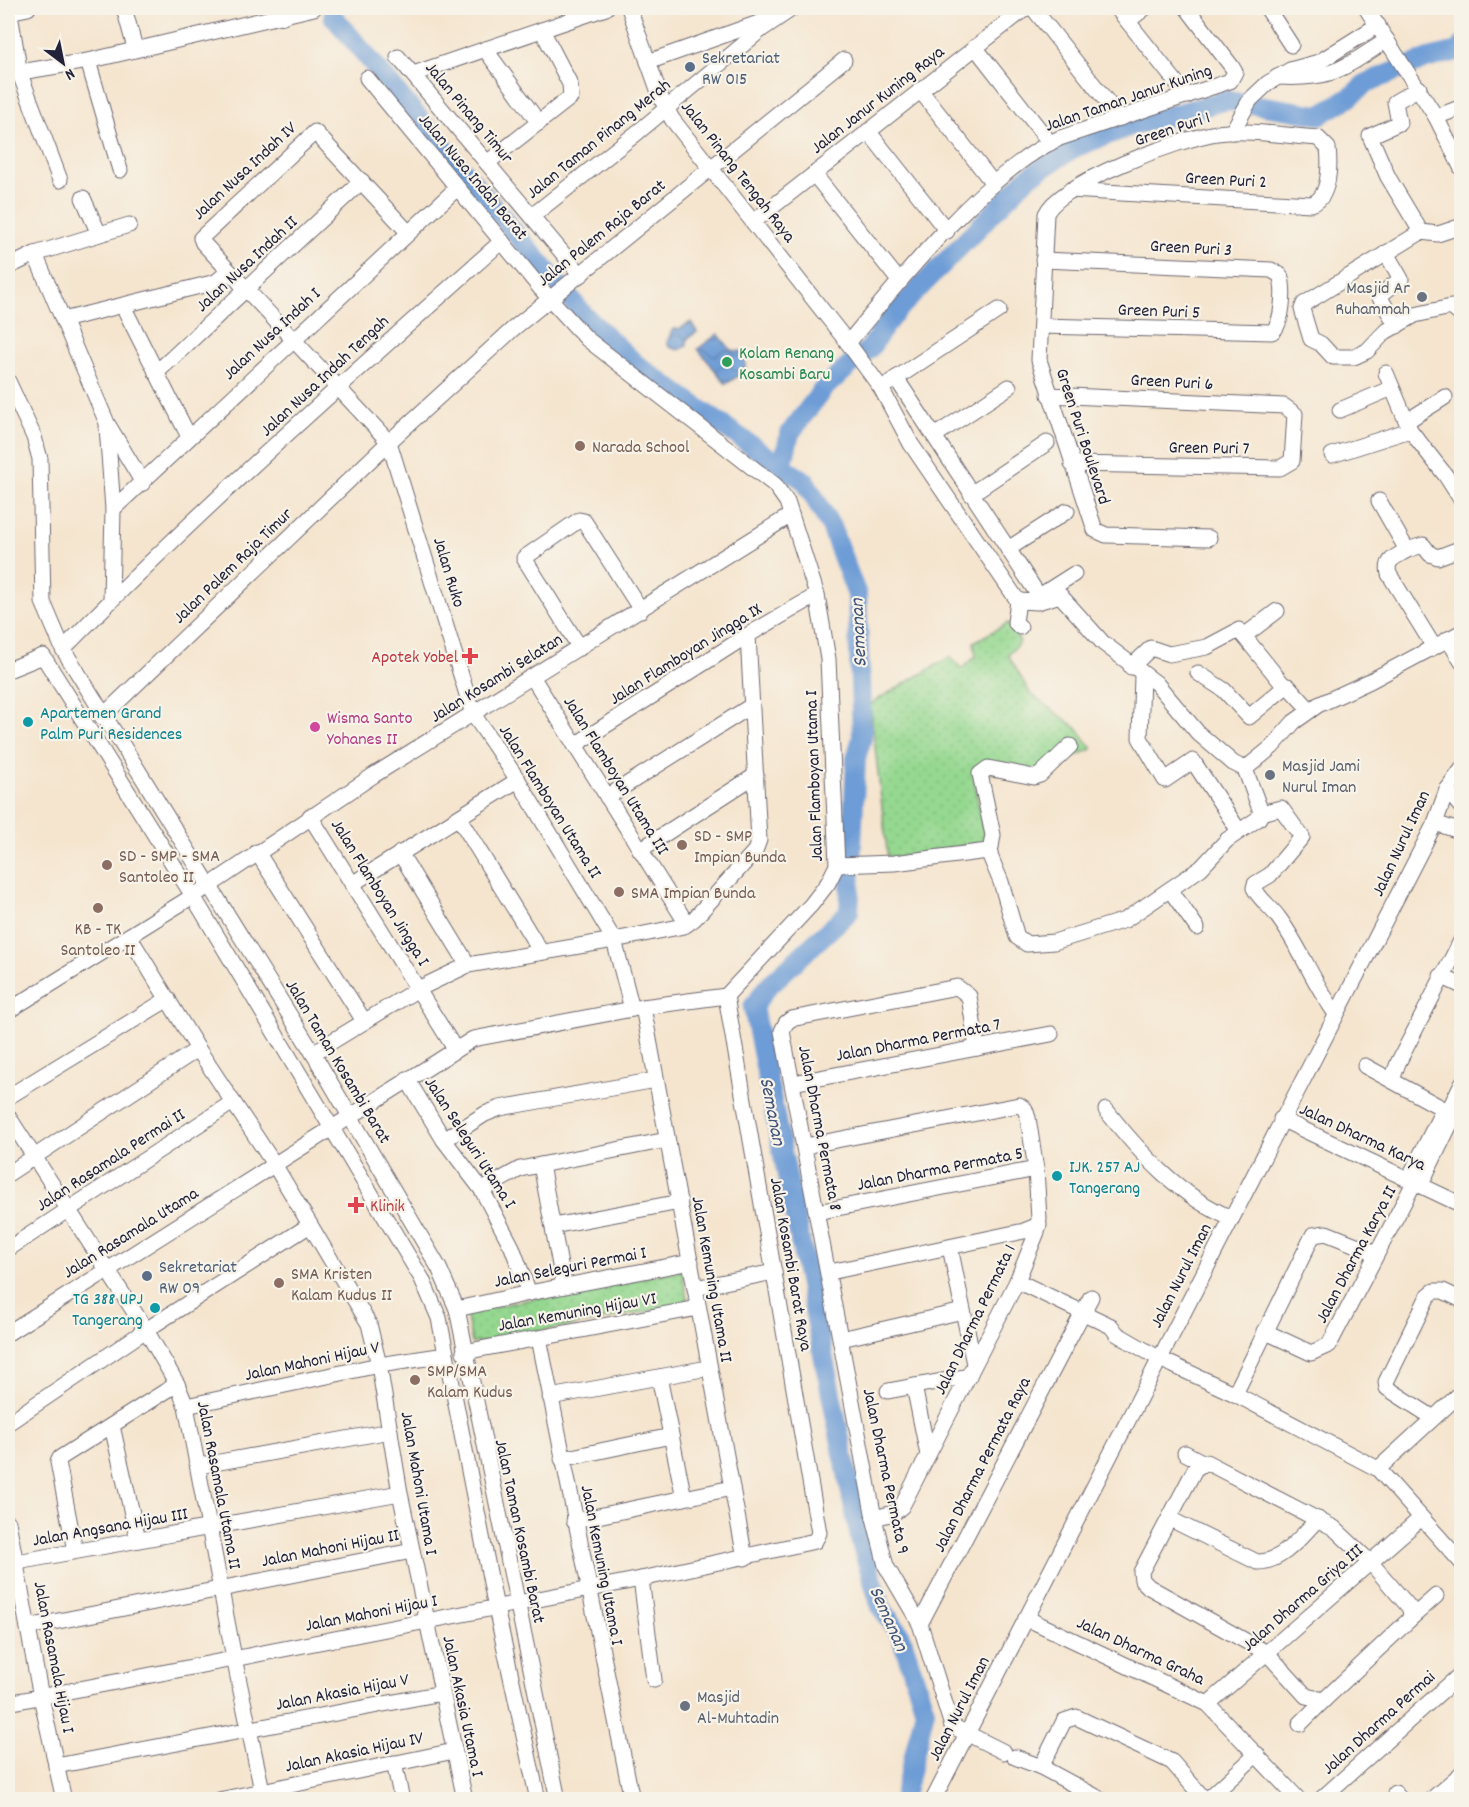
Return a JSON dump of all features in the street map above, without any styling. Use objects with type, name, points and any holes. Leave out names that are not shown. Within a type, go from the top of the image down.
[{"type":"street","points":[[28,8],[9,10],[14,74],[60,180]]},
{"type":"street","points":[[124,8],[135,48]]},
{"type":"street","points":[[14,74],[88,61],[281,11],[314,8]]},
{"type":"street","points":[[413,74],[606,8]]},
{"type":"street","name":"Jalan Pinang Tengah Raya","points":[[629,8],[666,109],[881,388],[910,444],[1018,601]]},
{"type":"street","name":"Jalan Taman Pinang Merah","points":[[532,216],[773,20],[793,8]]},
{"type":"street","name":"Jalan Janur Kuning Raya","points":[[753,222],[1026,8]]},
{"type":"street","points":[[1033,8],[1120,118]]},
{"type":"street","points":[[1117,8],[1187,96]]},
{"type":"street","points":[[1128,21],[1145,8]]},
{"type":"street","name":"Jalan Taman Janur Kuning","points":[[850,345],[900,282],[993,183],[1050,143],[1224,85],[1230,81],[1235,72],[1187,8]]},
{"type":"street","points":[[1267,8],[1291,45]]},
{"type":"street","points":[[1366,8],[1419,88],[1461,165]]},
{"type":"street","name":"Jalan Taman Pinang Merah","points":[[648,62],[759,21],[773,20]]},
{"type":"street","points":[[1235,126],[1250,100],[1277,77],[1335,53],[1378,25]]},
{"type":"street","points":[[487,163],[569,101],[572,91],[542,30]]},
{"type":"street","points":[[1277,77],[1319,78],[1344,68],[1387,40]]},
{"type":"street","points":[[975,47],[1050,143]]},
{"type":"street","points":[[485,49],[539,123]]},
{"type":"street","points":[[1335,53],[1344,68]]},
{"type":"street","name":"Jalan Pinang Timur","points":[[398,57],[532,216],[578,277]]},
{"type":"street","name":"Jalan Palem Raja Barat","points":[[389,442],[497,343],[844,60]]},
{"type":"street","points":[[88,61],[120,170]]},
{"type":"street","name":"Jalan Nusa Indah Barat","points":[[367,78],[502,241],[552,297]]},
{"type":"street","points":[[1419,88],[1395,102],[1399,123],[1370,136],[1388,177],[1421,232]]},
{"type":"street","points":[[920,90],[993,183]]},
{"type":"street","points":[[1436,117],[1461,107]]},
{"type":"street","name":"Green Puri 1","points":[[1070,190],[1170,146],[1235,126],[1318,138],[1326,144]]},
{"type":"street","points":[[868,131],[947,231]]},
{"type":"street","name":"Jalan Nusa Indah IV","points":[[229,271],[202,243],[201,238],[315,132],[362,181]]},
{"type":"street","name":"Green Puri 2","points":[[1070,190],[1311,204],[1320,201],[1325,194],[1329,152],[1326,144]]},
{"type":"street","points":[[814,174],[900,282]]},
{"type":"street","points":[[362,181],[408,232]]},
{"type":"street","name":"Jalan Nusa Indah II","points":[[156,373],[362,181]]},
{"type":"street","name":"Jalan Nusa Indah I","points":[[113,509],[408,232],[458,188]]},
{"type":"street","name":"Green Puri Boulevard","points":[[1070,190],[1054,201],[1046,214],[1039,360],[1093,526],[1098,533],[1106,535],[1209,538]]},
{"type":"street","points":[[83,198],[99,234]]},
{"type":"street","points":[[8,267],[35,254],[129,225]]},
{"type":"street","points":[[1461,226],[1438,234],[1421,232],[1302,306],[1309,336],[1333,357],[1354,357],[1367,351],[1371,344],[1415,315],[1451,307],[1461,316]]},
{"type":"street","name":"Jalan Nusa Indah Tengah","points":[[63,650],[111,600],[338,387],[502,241]]},
{"type":"street","points":[[1386,253],[1401,279],[1379,296],[1397,326]]},
{"type":"street","points":[[35,254],[107,423],[143,483]]},
{"type":"street","name":"Green Puri 3","points":[[1043,260],[1271,270],[1280,275],[1282,285],[1279,322],[1275,330]]},
{"type":"street","points":[[63,320],[216,282],[229,271],[389,442]]},
{"type":"street","name":"Jalan Flamboyan Utama I","points":[[552,297],[587,339],[775,485],[792,515],[817,596],[828,659],[840,865],[811,905],[726,996]]},
{"type":"street","points":[[123,306],[189,437]]},
{"type":"street","points":[[881,388],[999,310]]},
{"type":"street","name":"Green Puri 5","points":[[1041,326],[1266,333],[1275,330]]},
{"type":"street","points":[[1386,373],[1408,425],[1461,501]]},
{"type":"street","points":[[896,378],[1040,595],[1074,574]]},
{"type":"street","name":"Jalan Taman Kosambi Barat","points":[[8,381],[34,437],[40,459],[43,602],[63,650],[203,891],[342,1122],[439,1268],[457,1309],[515,1604],[558,1800]]},
{"type":"street","points":[[934,436],[1009,387]]},
{"type":"street","points":[[1340,410],[1392,388]]},
{"type":"street","name":"Green Puri 6","points":[[1049,394],[1284,406],[1293,410]]},
{"type":"street","points":[[1332,455],[1408,425],[1445,397]]},
{"type":"street","name":"Green Puri 7","points":[[1072,464],[1284,467],[1293,456],[1295,414],[1293,410]]},
{"type":"street","points":[[107,423],[113,509],[111,600]]},
{"type":"street","name":"Jalan Ruko","points":[[389,442],[473,714]]},
{"type":"street","name":"Jalan Palem Raja Timur","points":[[102,717],[389,442]]},
{"type":"street","points":[[971,494],[1047,443]]},
{"type":"street","points":[[1379,501],[1407,550]]},
{"type":"street","points":[[1008,549],[1067,511]]},
{"type":"street","name":"Jalan Kosambi Selatan","points":[[8,1011],[203,891],[310,816],[792,515]]},
{"type":"street","points":[[580,648],[524,558],[579,520],[584,521],[641,610]]},
{"type":"street","points":[[1434,647],[1389,574],[1387,565],[1390,560],[1407,550],[1423,545],[1430,554],[1438,557],[1461,548]]},
{"type":"street","name":"Jalan Flamboyan Jingga IX","points":[[574,745],[747,635],[817,596]]},
{"type":"street","points":[[1020,627],[1015,622],[1018,601],[1037,602],[1060,596],[1103,643],[1136,671],[1156,684],[1198,732],[1233,763],[1245,769],[1261,813],[1259,818],[1218,848],[1201,868],[1171,891],[1125,920],[1054,942],[1027,944],[1017,937],[990,852],[993,835],[980,774],[988,768],[1034,777],[1040,775],[1070,746]]},
{"type":"street","points":[[1244,636],[1277,611]]},
{"type":"street","points":[[1239,831],[1193,761],[1165,780],[1140,738],[1136,671],[1151,648],[1169,654],[1207,647],[1239,630],[1285,687],[1288,686],[1310,710]]},
{"type":"street","points":[[418,989],[468,965],[614,940],[687,924],[755,851],[759,840],[747,635]]},
{"type":"street","points":[[1245,769],[1310,710],[1455,635],[1461,662]]},
{"type":"street","name":"Jalan Taman Kosambi Barat","points":[[8,670],[43,656],[203,891],[313,1053],[342,1122],[422,1279],[439,1318],[538,1800]]},
{"type":"street","points":[[1198,673],[1224,690],[1250,717],[1285,687]]},
{"type":"street","name":"Jalan Flamboyan Utama III","points":[[533,678],[687,924]]},
{"type":"street","points":[[607,797],[751,706]]},
{"type":"street","name":"Jalan Flamboyan Utama II","points":[[473,714],[518,780],[614,940],[638,1008]]},
{"type":"street","name":"Jalan Nurul Iman","points":[[933,1800],[1281,1119],[1436,823],[1447,790],[1461,769]]},
{"type":"street","points":[[640,850],[756,775]]},
{"type":"street","points":[[352,884],[518,780]]},
{"type":"street","points":[[1447,790],[1461,808]]},
{"type":"street","points":[[1261,813],[1281,808],[1302,837],[1279,865],[1255,884],[1254,888],[1265,905],[1277,915],[1316,986],[1336,1014]]},
{"type":"street","name":"Jalan Flamboyan Jingga I","points":[[310,816],[454,1049]]},
{"type":"street","points":[[459,818],[541,952]]},
{"type":"street","points":[[1436,823],[1461,832]]},
{"type":"street","points":[[840,865],[894,863],[980,851],[990,852]]},
{"type":"street","points":[[257,852],[364,1021]]},
{"type":"street","points":[[400,854],[468,965]]},
{"type":"street","points":[[1171,891],[1197,928]]},
{"type":"street","points":[[129,936],[198,1049],[274,1164]]},
{"type":"street","points":[[1392,1080],[1398,1063],[1461,939]]},
{"type":"street","points":[[1441,976],[1461,986]]},
{"type":"street","name":"Jalan Dharma Permata 8","points":[[841,1339],[782,1030],[791,1019],[957,987],[969,996],[977,1048]]},
{"type":"street","name":"Jalan Flamboyan Jingga I","points":[[313,1053],[418,989]]},
{"type":"street","points":[[342,1122],[454,1049],[485,1035],[638,1008],[726,996]]},
{"type":"street","name":"Jalan Kosambi Barat Raya","points":[[726,996],[819,1533],[817,1539]]},
{"type":"street","points":[[8,1097],[168,999]]},
{"type":"street","name":"Jalan Kemuning Utama II","points":[[638,1008],[656,1080],[680,1202],[708,1368],[746,1558]]},
{"type":"street","name":"Jalan Dharma Permata 7","points":[[792,1083],[1051,1034]]},
{"type":"street","points":[[8,1174],[198,1049]]},
{"type":"street","points":[[1365,1066],[1451,1114]]},
{"type":"street","name":"Jalan Seleguri Utama I","points":[[407,1079],[444,1140],[482,1190],[512,1247],[529,1293]]},
{"type":"street","points":[[444,1140],[485,1114],[500,1108],[656,1080]]},
{"type":"street","name":"Jalan Dharma Karya II","points":[[1264,1331],[1311,1353],[1325,1349],[1331,1343],[1376,1253],[1451,1114],[1461,1083]]},
{"type":"street","name":"Jalan Rasamala Permai II","points":[[8,1249],[233,1102]]},
{"type":"street","name":"Jalan Dharma Permata 1","points":[[805,1146],[1019,1105],[1025,1109],[1036,1169],[1039,1225],[1015,1285],[902,1506],[894,1513],[874,1518]]},
{"type":"street","points":[[1106,1110],[1133,1144],[1158,1169],[1207,1206],[1231,1218]]},
{"type":"street","name":"Jalan Rasamala Utama II","points":[[8,1116],[105,1271],[146,1330],[177,1384],[186,1406],[234,1658],[263,1795]]},
{"type":"street","name":"Jalan Dharma Karya","points":[[1281,1119],[1461,1204]]},
{"type":"street","name":"Jalan Rasamala Utama","points":[[8,1333],[342,1122]]},
{"type":"street","points":[[482,1190],[520,1169],[667,1140]]},
{"type":"street","name":"Jalan Mahoni Utama I","points":[[274,1164],[365,1315],[379,1365],[400,1493],[426,1621]]},
{"type":"street","points":[[541,1165],[564,1286]]},
{"type":"street","name":"Jalan Dharma Permata 5","points":[[817,1212],[1036,1169]]},
{"type":"street","points":[[553,1226],[680,1202]]},
{"type":"street","points":[[8,1422],[310,1225]]},
{"type":"street","points":[[830,1272],[1024,1231],[1039,1225]]},
{"type":"street","points":[[1235,1395],[1264,1331],[1314,1234],[1326,1233],[1376,1253]]},
{"type":"street","points":[[888,1391],[971,1370],[963,1311],[950,1247]]},
{"type":"street","name":"Jalan Seleguri Permai I","points":[[457,1309],[691,1262]]},
{"type":"street","points":[[695,1288],[774,1272]]},
{"type":"street","points":[[1015,1285],[1079,1317],[1111,1326],[1117,1334],[1160,1359],[1378,1469],[1461,1563]]},
{"type":"street","points":[[1432,1417],[1392,1393],[1387,1388],[1386,1382],[1428,1296],[1434,1291],[1443,1291],[1461,1300]]},
{"type":"street","name":"Jalan Dharma Permata Raya","points":[[920,1624],[1091,1297]]},
{"type":"street","name":"Jalan Kemuning Hijau VI","points":[[464,1352],[698,1308]]},
{"type":"street","points":[[841,1339],[963,1311]]},
{"type":"street","name":"Jalan Kemuning Utama I","points":[[539,1338],[574,1521],[632,1800]]},
{"type":"street","name":"Jalan Dharma Permata 9","points":[[841,1339],[874,1518],[886,1566],[920,1624],[945,1696],[947,1716],[952,1726],[1009,1755],[1041,1767],[1102,1800]]},
{"type":"street","name":"Jalan Mahoni Hijau V","points":[[186,1406],[379,1365],[446,1355]]},
{"type":"street","points":[[550,1397],[708,1368]]},
{"type":"street","points":[[659,1377],[684,1498]]},
{"type":"street","points":[[75,1551],[58,1462],[63,1456],[177,1384]]},
{"type":"street","points":[[914,1386],[928,1455]]},
{"type":"street","points":[[1378,1469],[1461,1392]]},
{"type":"street","points":[[112,1426],[138,1540]]},
{"type":"street","points":[[198,1466],[390,1431]]},
{"type":"street","points":[[562,1459],[671,1436]]},
{"type":"street","points":[[1185,1453],[1204,1463],[1214,1465],[1318,1519],[1347,1538],[1409,1607],[1411,1614],[1409,1620]]},
{"type":"street","points":[[1204,1463],[1196,1468],[1141,1572],[1142,1580],[1149,1587],[1267,1653],[1305,1696],[1324,1700]]},
{"type":"street","points":[[574,1521],[732,1488]]},
{"type":"street","name":"Jalan Angsana Hijau III","points":[[17,1562],[400,1493]]},
{"type":"street","name":"Jalan Dharma Griya III","points":[[1208,1704],[1421,1518]]},
{"type":"street","points":[[1170,1519],[1257,1562],[1267,1563],[1277,1558],[1318,1519]]},
{"type":"street","name":"Jalan Rasamala Hijau I","points":[[8,1522],[41,1697],[64,1800]]},
{"type":"street","name":"Jalan Mahoni Hijau I","points":[[8,1703],[746,1558],[812,1543],[817,1539]]},
{"type":"street","name":"Jalan Mahoni Hijau II","points":[[28,1627],[220,1587],[412,1551]]},
{"type":"street","points":[[641,1579],[654,1680]]},
{"type":"street","points":[[1300,1724],[1436,1596]]},
{"type":"street","name":"Jalan Dharma Graha","points":[[1026,1618],[1208,1704],[1299,1800]]},
{"type":"street","name":"Jalan Akasia Utama I","points":[[426,1621],[465,1800]]},
{"type":"street","name":"Jalan Dharma Permai","points":[[1320,1800],[1461,1673]]},
{"type":"street","name":"Jalan Akasia Hijau V","points":[[56,1766],[442,1693]]},
{"type":"street","points":[[1041,1767],[1064,1721],[1076,1717],[1172,1762],[1206,1800],[1257,1754]]},
{"type":"street","name":"Jalan Akasia Hijau IV","points":[[219,1800],[263,1795],[454,1751]]},
{"type":"street","points":[[394,1763],[402,1800]]},
{"type":"street","points":[[1431,1800],[1461,1773]]},
{"type":"green space","points":[[1008,623],[1020,642],[1008,655],[1030,693],[1078,729],[1092,749],[1033,776],[973,772],[985,842],[888,859],[870,704],[950,657],[962,669],[976,656],[974,642]]},
{"type":"green space","points":[[682,1270],[688,1304],[472,1344],[466,1312]]},
{"type":"water","points":[[691,322],[697,332],[687,339],[687,346],[679,350],[669,347],[667,342],[673,329],[679,329]]},
{"type":"water","name":"Kolam Renang Kosambi Baru","points":[[718,334],[731,350],[746,352],[745,371],[726,384],[698,349]]},
{"type":"waterway","points":[[333,16],[584,315],[637,365],[782,467],[790,433],[824,388],[870,348],[892,316],[1027,178],[1074,148],[1131,126],[1227,100],[1319,115],[1349,98],[1366,83],[1429,58],[1458,51],[1462,46]]},
{"type":"waterway","name":"Semanan","points":[[782,467],[805,481],[831,527],[857,595],[862,738],[856,758],[849,912],[767,987],[753,1007],[861,1543],[881,1607],[901,1636],[925,1710],[903,1800]]},
{"type":"place","name":"Sekretariat RW 015","points":[[690,67]]},
{"type":"place","name":"Masjid Ar Ruhammah","points":[[1422,297]]},
{"type":"place","name":"Kolam Renang Kosambi Baru","points":[[727,362]]},
{"type":"place","name":"Narada School","points":[[580,446]]},
{"type":"place","name":"Apotek Yobel","points":[[470,656]]},
{"type":"place","name":"Apartemen Grand Palm Puri Residences","points":[[28,722]]},
{"type":"place","name":"Wisma Santo Yohanes II","points":[[315,727]]},
{"type":"place","name":"Masjid Jami Nurul Iman","points":[[1270,775]]},
{"type":"place","name":"SD - SMP Impian Bunda","points":[[682,845]]},
{"type":"place","name":"SD - SMP - SMA Santoleo II","points":[[107,865]]},
{"type":"place","name":"SMA Impian Bunda","points":[[619,892]]},
{"type":"place","name":"KB - TK Santoleo II","points":[[98,908]]},
{"type":"place","name":"IJK. 257 AJ Tangerang","points":[[1057,1176]]},
{"type":"place","name":"Klinik","points":[[356,1205]]},
{"type":"place","name":"Sekretariat RW 09","points":[[147,1276]]},
{"type":"place","name":"SMA Kristen Kalam Kudus II","points":[[279,1283]]},
{"type":"place","name":"TG 388 UPJ Tangerang","points":[[155,1308]]},
{"type":"place","name":"SMP/SMA Kalam Kudus","points":[[415,1380]]},
{"type":"place","name":"Masjid Al-Muhtadin","points":[[685,1706]]}]
